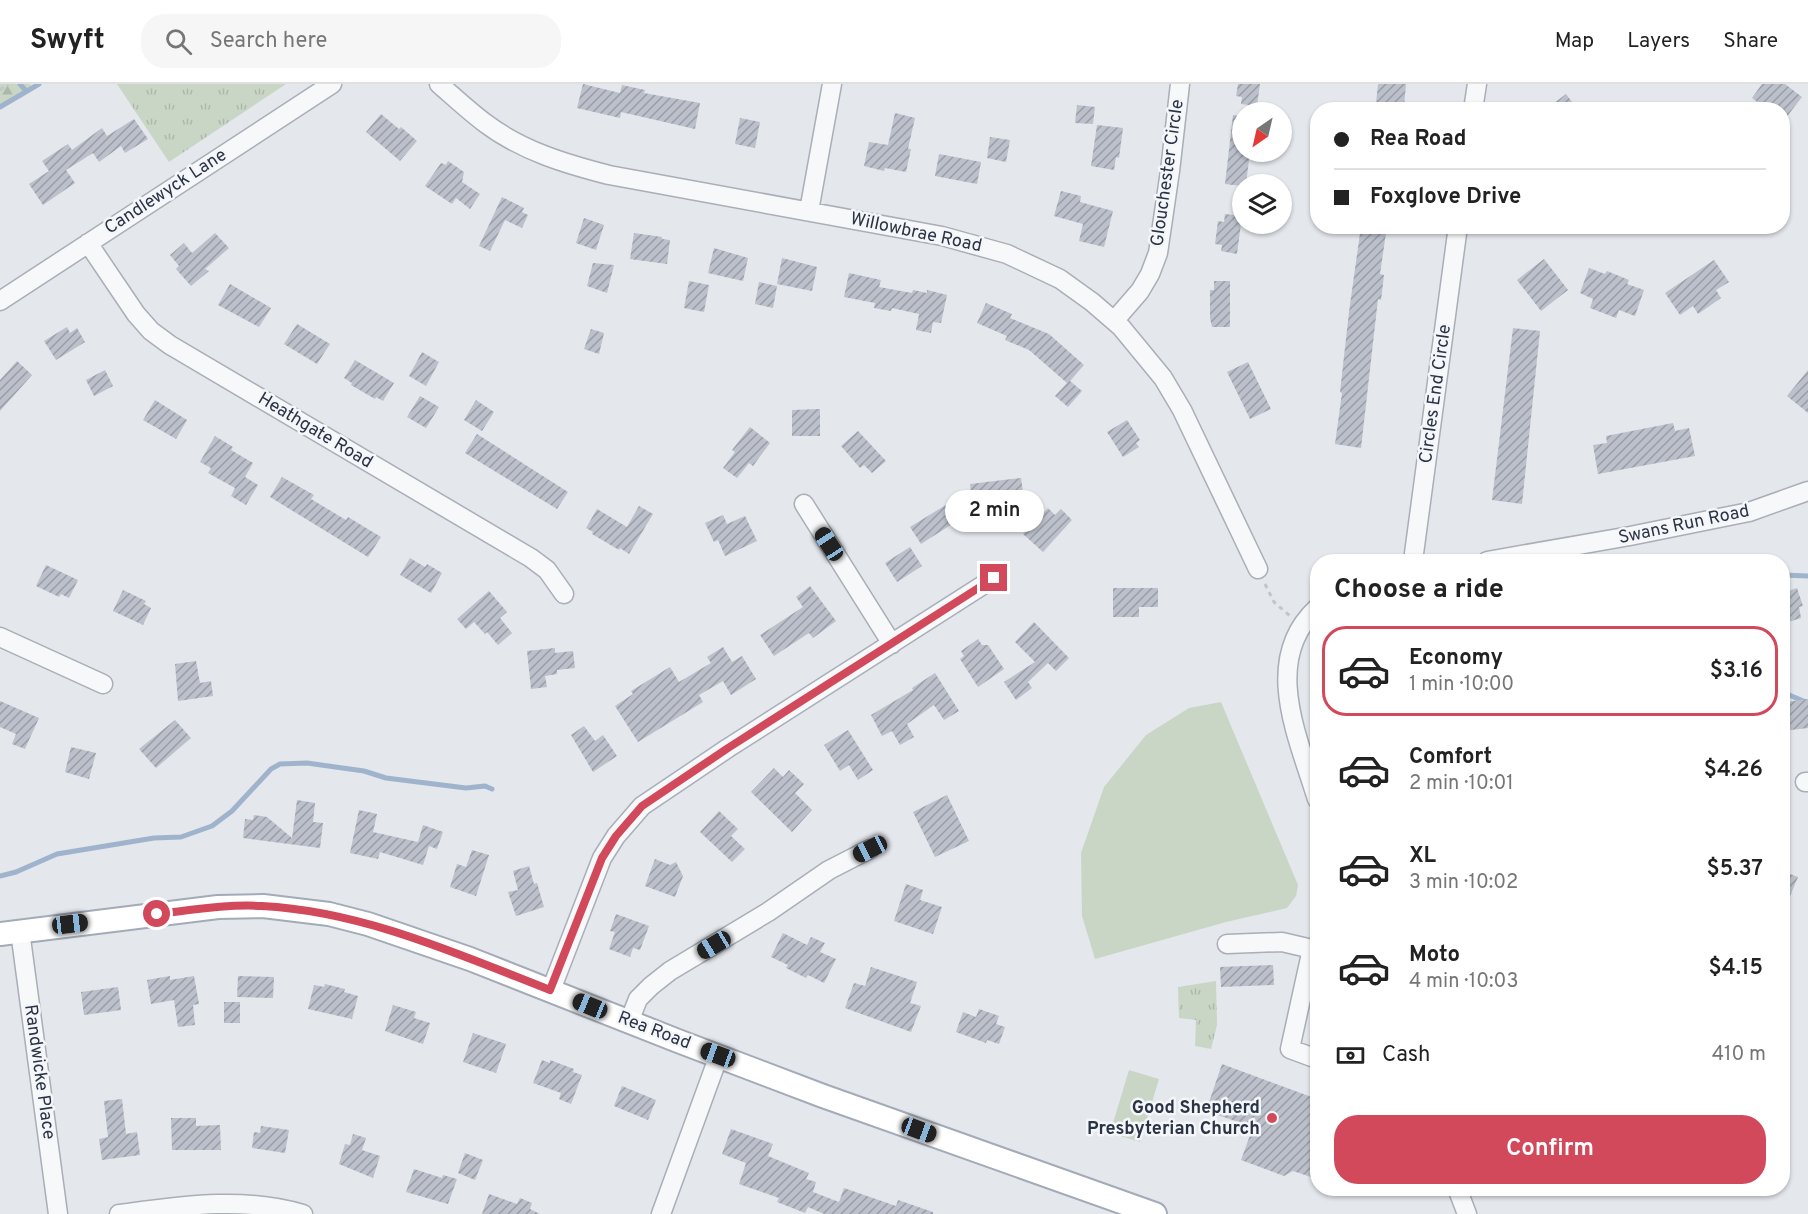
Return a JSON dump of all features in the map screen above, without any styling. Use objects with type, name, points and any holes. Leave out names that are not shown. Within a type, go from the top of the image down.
[{"type":"main road","name":"Rea Road","points":[[10,932],[218,907],[262,906],[307,910],[368,924],[470,959],[823,1096],[1155,1214]]},
{"type":"street","name":"Candlewyck Lane","points":[[0,301],[332,84]]},
{"type":"street","name":"Willowbrae Road","points":[[439,84],[494,129],[517,143],[571,166],[942,236],[1007,254],[1060,279],[1114,321],[1164,378],[1182,410],[1258,569]]},
{"type":"street","points":[[809,211],[832,84]]},
{"type":"street","name":"Glouchester Circle","points":[[1114,321],[1140,291],[1158,253],[1180,84]]},
{"type":"street","points":[[1474,102],[1477,84]]},
{"type":"street","name":"Circles End Circle","points":[[1414,554],[1457,234]]},
{"type":"street","name":"Heathgate Road","points":[[88,243],[136,314],[151,331],[170,345],[531,558],[547,570],[564,594]]},
{"type":"street","name":"Swans Run Road","points":[[1527,554],[1749,512],[1808,491]]},
{"type":"street","points":[[804,504],[892,644]]},
{"type":"street","points":[[550,990],[602,858],[632,815],[666,789],[994,578]]},
{"type":"street","points":[[1310,615],[1294,637],[1288,658],[1287,692],[1293,722],[1310,777]]},
{"type":"street","points":[[0,637],[103,684]]},
{"type":"street","points":[[629,1022],[638,999],[670,971],[759,917],[829,870],[870,849]]},
{"type":"street","name":"Randwicke Place","points":[[10,932],[58,1214]]},
{"type":"street","points":[[1227,945],[1282,942],[1310,947]]},
{"type":"street","points":[[1310,965],[1290,1049],[1310,1056]]},
{"type":"street","points":[[661,1214],[718,1055]]},
{"type":"street","points":[[1460,1196],[1467,1214]]},
{"type":"street","points":[[119,1214],[210,1204],[283,1208],[303,1214]]},
{"type":"path","points":[[0,90],[8,84]]},
{"type":"path","points":[[1258,569],[1274,602],[1300,626]]},
{"type":"green space","points":[[0,84],[30,84],[33,87],[0,108]]},
{"type":"green space","points":[[117,84],[286,84],[169,162]]},
{"type":"green space","points":[[1221,702],[1298,885],[1296,896],[1287,908],[1226,922],[1095,959],[1082,916],[1081,853],[1104,787],[1146,735],[1189,708]]},
{"type":"green space","points":[[1216,981],[1217,1025],[1211,1049],[1195,1046],[1196,1020],[1179,1018],[1178,987]]},
{"type":"green space","points":[[1129,1070],[1159,1079],[1140,1142],[1110,1133]]},
{"type":"building","points":[[583,84],[620,93],[622,85],[645,90],[644,93],[700,103],[695,129],[621,112],[620,118],[577,108]]},
{"type":"building","points":[[1238,84],[1260,84],[1258,102],[1241,102],[1242,97],[1236,96]]},
{"type":"building","points":[[1378,84],[1406,84],[1404,102],[1376,102]]},
{"type":"building","points":[[1762,84],[1785,84],[1802,97],[1790,113],[1790,102],[1757,102],[1752,98]]},
{"type":"building","points":[[1566,94],[1572,102],[1556,102]]},
{"type":"building","points":[[1077,105],[1095,107],[1093,124],[1075,123]]},
{"type":"building","points":[[895,113],[915,118],[908,149],[911,149],[906,172],[885,168],[884,171],[864,166],[869,142],[888,145]]},
{"type":"building","points":[[381,114],[417,141],[400,161],[366,132]]},
{"type":"building","points":[[740,118],[760,122],[755,148],[735,144]]},
{"type":"building","points":[[134,119],[148,139],[125,153],[121,146],[99,162],[93,153],[66,170],[75,183],[43,205],[29,184],[49,171],[42,161],[68,144],[72,150],[102,128],[107,136]]},
{"type":"building","points":[[1232,124],[1232,162],[1249,162],[1247,174],[1232,174],[1232,185],[1225,184]]},
{"type":"building","points":[[1097,125],[1123,128],[1119,158],[1116,157],[1114,170],[1091,166]]},
{"type":"building","points":[[990,137],[1010,140],[1006,162],[987,158]]},
{"type":"building","points":[[939,154],[981,162],[977,184],[935,176]]},
{"type":"building","points":[[448,161],[464,172],[462,182],[480,194],[470,209],[456,198],[452,204],[425,186],[441,163],[446,165]]},
{"type":"building","points":[[1061,191],[1081,196],[1080,202],[1113,211],[1104,247],[1079,241],[1083,224],[1054,216]]},
{"type":"building","points":[[502,197],[524,208],[522,212],[528,215],[522,228],[505,220],[490,251],[479,246]]},
{"type":"building","points":[[1225,214],[1232,215],[1232,234],[1240,234],[1237,254],[1221,251],[1222,245],[1215,244],[1218,221],[1224,222]]},
{"type":"building","points":[[584,218],[604,225],[596,250],[576,243]]},
{"type":"building","points":[[215,233],[229,248],[205,269],[209,271],[191,286],[176,269],[179,266],[170,255],[184,243],[192,253]]},
{"type":"building","points":[[634,233],[670,240],[667,264],[630,259]]},
{"type":"building","points":[[1360,234],[1386,234],[1380,274],[1384,275],[1381,300],[1378,299],[1361,448],[1335,444]]},
{"type":"building","points":[[714,248],[748,258],[743,281],[708,273]]},
{"type":"building","points":[[782,258],[817,267],[812,291],[777,284]]},
{"type":"building","points":[[1544,259],[1568,290],[1541,311],[1517,280]]},
{"type":"building","points":[[1714,260],[1729,282],[1716,290],[1721,298],[1698,314],[1693,306],[1680,315],[1665,293]]},
{"type":"building","points":[[593,263],[614,265],[607,293],[587,286]]},
{"type":"building","points":[[1589,268],[1605,274],[1607,271],[1629,280],[1627,284],[1644,290],[1635,316],[1619,310],[1616,318],[1590,308],[1593,299],[1580,293]]},
{"type":"building","points":[[849,273],[881,280],[879,287],[912,293],[913,290],[927,293],[927,290],[947,295],[941,323],[933,322],[931,333],[916,330],[919,314],[892,308],[891,311],[874,308],[875,303],[844,297]]},
{"type":"building","points":[[689,281],[709,285],[704,312],[684,308]]},
{"type":"building","points":[[1214,281],[1230,281],[1230,327],[1212,327],[1210,290],[1214,290]]},
{"type":"building","points":[[759,282],[777,286],[773,308],[755,304]]},
{"type":"building","points":[[230,284],[271,308],[259,327],[218,305]]},
{"type":"building","points":[[986,303],[1012,314],[1010,318],[1049,334],[1084,365],[1070,381],[1082,391],[1068,407],[1055,396],[1067,383],[1029,350],[1005,340],[1007,336],[977,323]]},
{"type":"building","points":[[297,324],[330,344],[317,364],[284,344]]},
{"type":"building","points":[[67,327],[70,333],[77,328],[85,342],[56,360],[44,341]]},
{"type":"building","points":[[1513,328],[1540,331],[1522,504],[1492,500]]},
{"type":"building","points":[[591,329],[604,333],[599,354],[584,349]]},
{"type":"building","points":[[422,352],[439,362],[426,386],[409,376]]},
{"type":"building","points":[[355,360],[394,383],[383,401],[351,385],[352,383],[344,378]]},
{"type":"building","points":[[17,361],[32,375],[0,411],[0,380]]},
{"type":"building","points":[[1248,362],[1271,409],[1250,419],[1227,372]]},
{"type":"building","points":[[105,370],[113,386],[94,396],[86,380]]},
{"type":"building","points":[[1808,370],[1808,413],[1787,396]]},
{"type":"building","points":[[420,396],[439,407],[426,428],[407,417]]},
{"type":"building","points":[[155,400],[187,420],[176,439],[143,420]]},
{"type":"building","points":[[476,400],[494,412],[482,431],[464,420]]},
{"type":"building","points":[[820,409],[820,436],[792,436],[792,410]]},
{"type":"building","points":[[1127,420],[1140,440],[1136,443],[1139,447],[1123,457],[1107,432]]},
{"type":"building","points":[[1673,423],[1675,431],[1689,428],[1695,456],[1598,474],[1593,445],[1607,443],[1606,436]]},
{"type":"building","points":[[750,427],[770,443],[753,466],[749,463],[737,478],[723,468],[735,452],[732,450]]},
{"type":"building","points":[[858,431],[886,461],[872,473],[864,465],[860,468],[841,446]]},
{"type":"building","points":[[477,434],[568,492],[557,509],[465,453]]},
{"type":"building","points":[[215,436],[233,447],[231,450],[253,463],[245,477],[258,485],[246,505],[231,496],[235,488],[208,473],[211,468],[200,462]]},
{"type":"building","points":[[282,477],[314,495],[311,499],[346,520],[348,517],[381,537],[368,557],[270,497]]},
{"type":"building","points":[[1021,478],[1024,499],[1001,501],[1002,515],[974,518],[970,484]]},
{"type":"building","points":[[949,503],[960,519],[921,544],[910,527]]},
{"type":"building","points":[[639,506],[653,514],[629,554],[592,534],[593,532],[586,528],[597,509],[627,527]]},
{"type":"building","points":[[1048,508],[1055,515],[1061,509],[1072,520],[1043,552],[1023,534]]},
{"type":"building","points":[[723,515],[727,524],[745,516],[757,541],[725,556],[718,540],[714,542],[705,523]]},
{"type":"building","points":[[910,547],[922,566],[897,582],[885,563]]},
{"type":"building","points":[[410,558],[442,573],[431,593],[400,575]]},
{"type":"building","points":[[46,565],[78,580],[69,598],[61,594],[59,597],[36,586]]},
{"type":"building","points":[[810,586],[836,621],[813,638],[809,633],[774,656],[760,635],[803,607],[796,597]]},
{"type":"building","points":[[1113,588],[1158,588],[1158,607],[1139,607],[1139,617],[1113,617]]},
{"type":"building","points":[[1797,588],[1803,606],[1799,607],[1801,618],[1790,621],[1790,590]]},
{"type":"building","points":[[123,590],[146,601],[144,604],[151,608],[143,625],[113,611]]},
{"type":"building","points":[[489,591],[507,612],[500,618],[512,633],[498,645],[474,622],[466,629],[457,619]]},
{"type":"building","points":[[1034,622],[1069,658],[1056,671],[1048,663],[1028,682],[1032,688],[1016,700],[1004,682],[1035,662],[1015,642]]},
{"type":"building","points":[[978,639],[982,645],[988,645],[1004,669],[978,687],[960,659],[964,656],[961,651]]},
{"type":"building","points":[[723,647],[732,662],[742,656],[756,679],[731,695],[723,681],[699,695],[703,702],[638,742],[615,706],[633,694],[631,691],[670,667],[679,682],[711,663],[707,657]]},
{"type":"building","points":[[555,648],[555,653],[573,651],[575,668],[557,670],[557,674],[545,676],[547,687],[531,689],[527,651]]},
{"type":"building","points":[[196,661],[200,683],[211,681],[213,696],[178,701],[175,664]]},
{"type":"building","points":[[935,673],[959,711],[944,720],[934,705],[907,724],[914,737],[900,745],[892,731],[882,736],[871,715],[913,690],[912,688]]},
{"type":"building","points":[[1808,699],[1808,728],[1790,730],[1790,701]]},
{"type":"building","points":[[0,701],[39,718],[25,749],[12,744],[16,734],[0,727]]},
{"type":"building","points":[[175,720],[191,738],[156,768],[139,749]]},
{"type":"building","points":[[584,726],[595,741],[603,735],[617,756],[593,772],[571,735]]},
{"type":"building","points":[[848,730],[873,770],[858,780],[849,765],[840,771],[824,745]]},
{"type":"building","points":[[71,747],[96,753],[89,779],[65,772]]},
{"type":"building","points":[[774,768],[783,777],[789,770],[804,784],[795,793],[812,810],[792,832],[751,792]]},
{"type":"building","points":[[947,795],[969,841],[935,857],[913,812]]},
{"type":"building","points":[[297,800],[315,803],[313,822],[323,823],[320,848],[243,838],[245,819],[253,820],[254,815],[267,817],[292,838]]},
{"type":"building","points":[[359,810],[377,814],[373,832],[418,842],[423,825],[443,832],[437,849],[429,846],[423,865],[380,852],[378,859],[350,853]]},
{"type":"building","points":[[719,811],[738,829],[731,836],[745,849],[732,862],[700,832]]},
{"type":"building","points":[[472,850],[489,855],[476,896],[450,887],[457,864],[466,867]]},
{"type":"building","points":[[655,859],[670,865],[676,862],[683,876],[675,897],[645,886]]},
{"type":"building","points":[[529,866],[544,907],[516,916],[508,892],[518,890],[513,871]]},
{"type":"building","points":[[1790,874],[1798,877],[1790,896]]},
{"type":"building","points":[[906,884],[923,890],[920,900],[942,907],[933,934],[894,921]]},
{"type":"building","points":[[616,914],[649,926],[640,950],[633,948],[630,957],[609,949],[615,932],[610,931]]},
{"type":"building","points":[[783,933],[807,945],[811,937],[825,943],[820,952],[836,959],[824,983],[808,975],[806,978],[786,968],[788,965],[771,957]]},
{"type":"building","points":[[1273,965],[1274,985],[1221,987],[1220,967]]},
{"type":"building","points":[[871,967],[917,982],[910,1003],[921,1006],[911,1032],[845,1008],[854,983],[865,986]]},
{"type":"building","points":[[170,976],[170,980],[194,976],[199,1004],[193,1005],[195,1025],[178,1027],[174,1000],[151,1004],[147,980]]},
{"type":"building","points":[[238,976],[274,977],[273,998],[237,997]]},
{"type":"building","points":[[325,984],[345,989],[344,992],[358,996],[352,1019],[308,1009],[314,985],[324,987]]},
{"type":"building","points":[[118,987],[121,1010],[84,1015],[81,992]]},
{"type":"building","points":[[224,1002],[240,1002],[240,1023],[224,1023]]},
{"type":"building","points":[[393,1005],[416,1012],[414,1018],[430,1023],[423,1044],[385,1031]]},
{"type":"building","points":[[979,1009],[999,1016],[996,1024],[1005,1027],[999,1044],[987,1040],[986,1043],[956,1032],[963,1012],[976,1017]]},
{"type":"building","points":[[473,1033],[506,1044],[496,1073],[463,1062]]},
{"type":"building","points":[[542,1060],[550,1063],[550,1060],[574,1069],[573,1072],[582,1075],[571,1104],[559,1099],[561,1093],[533,1083]]},
{"type":"building","name":"Good Shepherd Presbyterian Church","points":[[1222,1064],[1310,1096],[1310,1177],[1293,1171],[1284,1176],[1241,1160],[1253,1127],[1206,1111]]},
{"type":"building","points":[[622,1086],[656,1100],[648,1120],[614,1106]]},
{"type":"building","points":[[122,1099],[126,1134],[137,1132],[140,1155],[102,1160],[99,1139],[108,1137],[104,1101]]},
{"type":"building","points":[[171,1118],[196,1118],[196,1126],[220,1125],[221,1150],[172,1150]]},
{"type":"building","points":[[261,1126],[289,1130],[285,1153],[252,1148],[254,1132],[260,1133]]},
{"type":"building","points":[[731,1129],[773,1144],[768,1156],[809,1173],[806,1179],[816,1182],[813,1192],[839,1202],[844,1188],[896,1206],[898,1200],[933,1212],[933,1214],[824,1214],[808,1207],[805,1213],[777,1202],[779,1198],[739,1184],[746,1163],[722,1154]]},
{"type":"building","points":[[353,1134],[366,1138],[362,1150],[380,1156],[373,1178],[339,1164],[345,1144],[350,1145]]},
{"type":"building","points":[[465,1153],[483,1160],[475,1180],[458,1173]]},
{"type":"building","points":[[414,1169],[442,1178],[443,1175],[457,1179],[448,1204],[406,1192]]},
{"type":"building","points":[[489,1194],[517,1204],[520,1198],[532,1203],[530,1209],[540,1214],[482,1214]]},
{"type":"waterway","points":[[20,84],[26,91]]},
{"type":"waterway","points":[[0,107],[39,84]]},
{"type":"waterway","points":[[1790,575],[1808,576]]},
{"type":"waterway","points":[[1790,695],[1808,703]]},
{"type":"waterway","points":[[0,876],[16,872],[57,854],[154,838],[181,837],[212,826],[232,811],[271,769],[280,764],[307,763],[364,771],[386,778],[466,788],[485,786],[492,789]]},
{"type":"place","name":"Good Shepherd Presbyterian Church","points":[[1272,1118]]},
{"type":"route","points":[[157,914],[240,906],[307,910],[329,914],[368,924],[470,959],[550,990],[602,858],[632,815],[666,789],[728,748],[994,578]]}]
